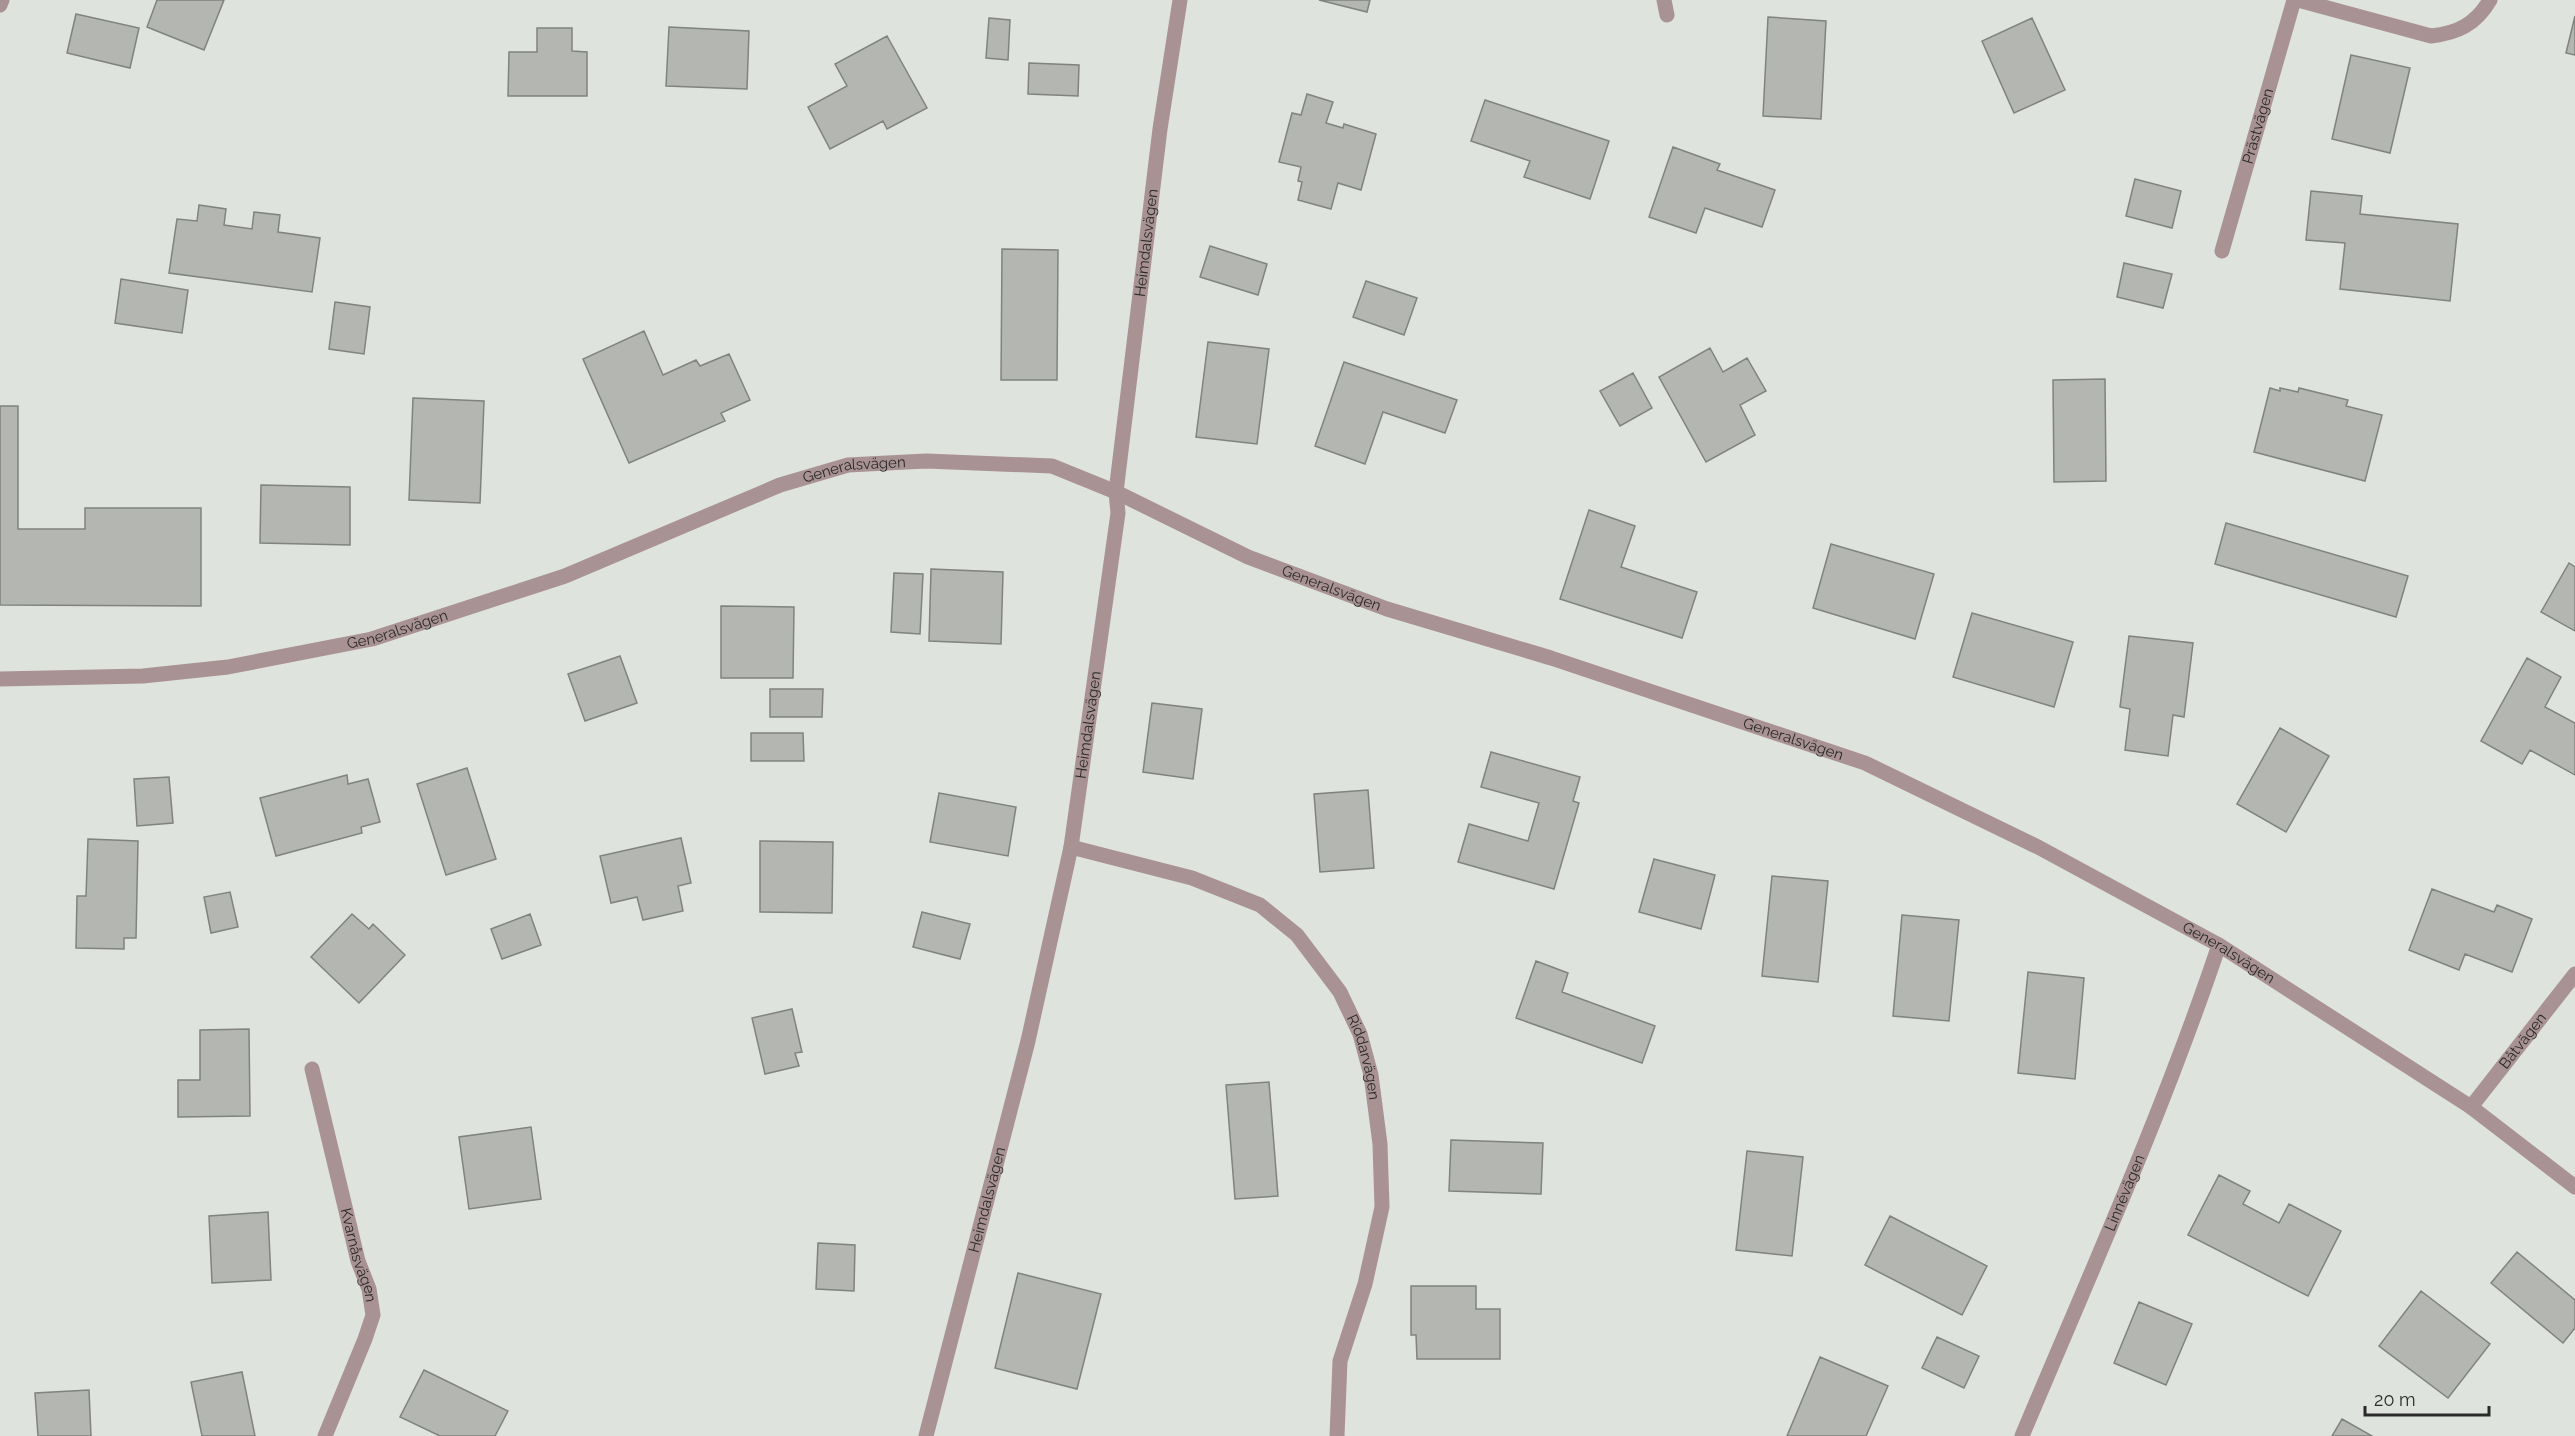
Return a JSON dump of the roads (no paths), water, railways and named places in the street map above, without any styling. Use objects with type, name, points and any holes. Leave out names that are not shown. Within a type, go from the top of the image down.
[{"type":"street","points":[[0,5],[2,0]]},
{"type":"street","name":"Heimdalsvägen","points":[[926,1436],[1028,1041],[1071,847],[1119,513],[1116,492],[1160,129],[1180,0]]},
{"type":"street","points":[[2296,0],[2431,36],[2453,34],[2472,23],[2490,0]]},
{"type":"street","name":"Prästvägen","points":[[2222,251],[2296,0]]},
{"type":"street","name":"Generalsvägen","points":[[0,679],[143,676],[228,667],[372,639],[565,576],[780,485],[848,465],[926,461],[1052,466],[1116,492],[1248,557],[1387,609],[1551,658],[1865,763],[2038,847],[2219,945],[2471,1107],[2575,1187]]},
{"type":"street","name":"Riddarvägen","points":[[1071,847],[1192,878],[1260,905],[1297,935],[1340,992],[1360,1034],[1371,1075],[1380,1144],[1382,1207],[1365,1284],[1340,1361],[1337,1436]]},
{"type":"street","name":"Linnévägen","points":[[2022,1436],[2200,1003],[2219,945]]},
{"type":"street","name":"Båtvägen","points":[[2471,1107],[2575,974]]},
{"type":"street","name":"Kvarnåsvägen","points":[[312,1069],[358,1261],[369,1289],[373,1315],[325,1436]]}]
